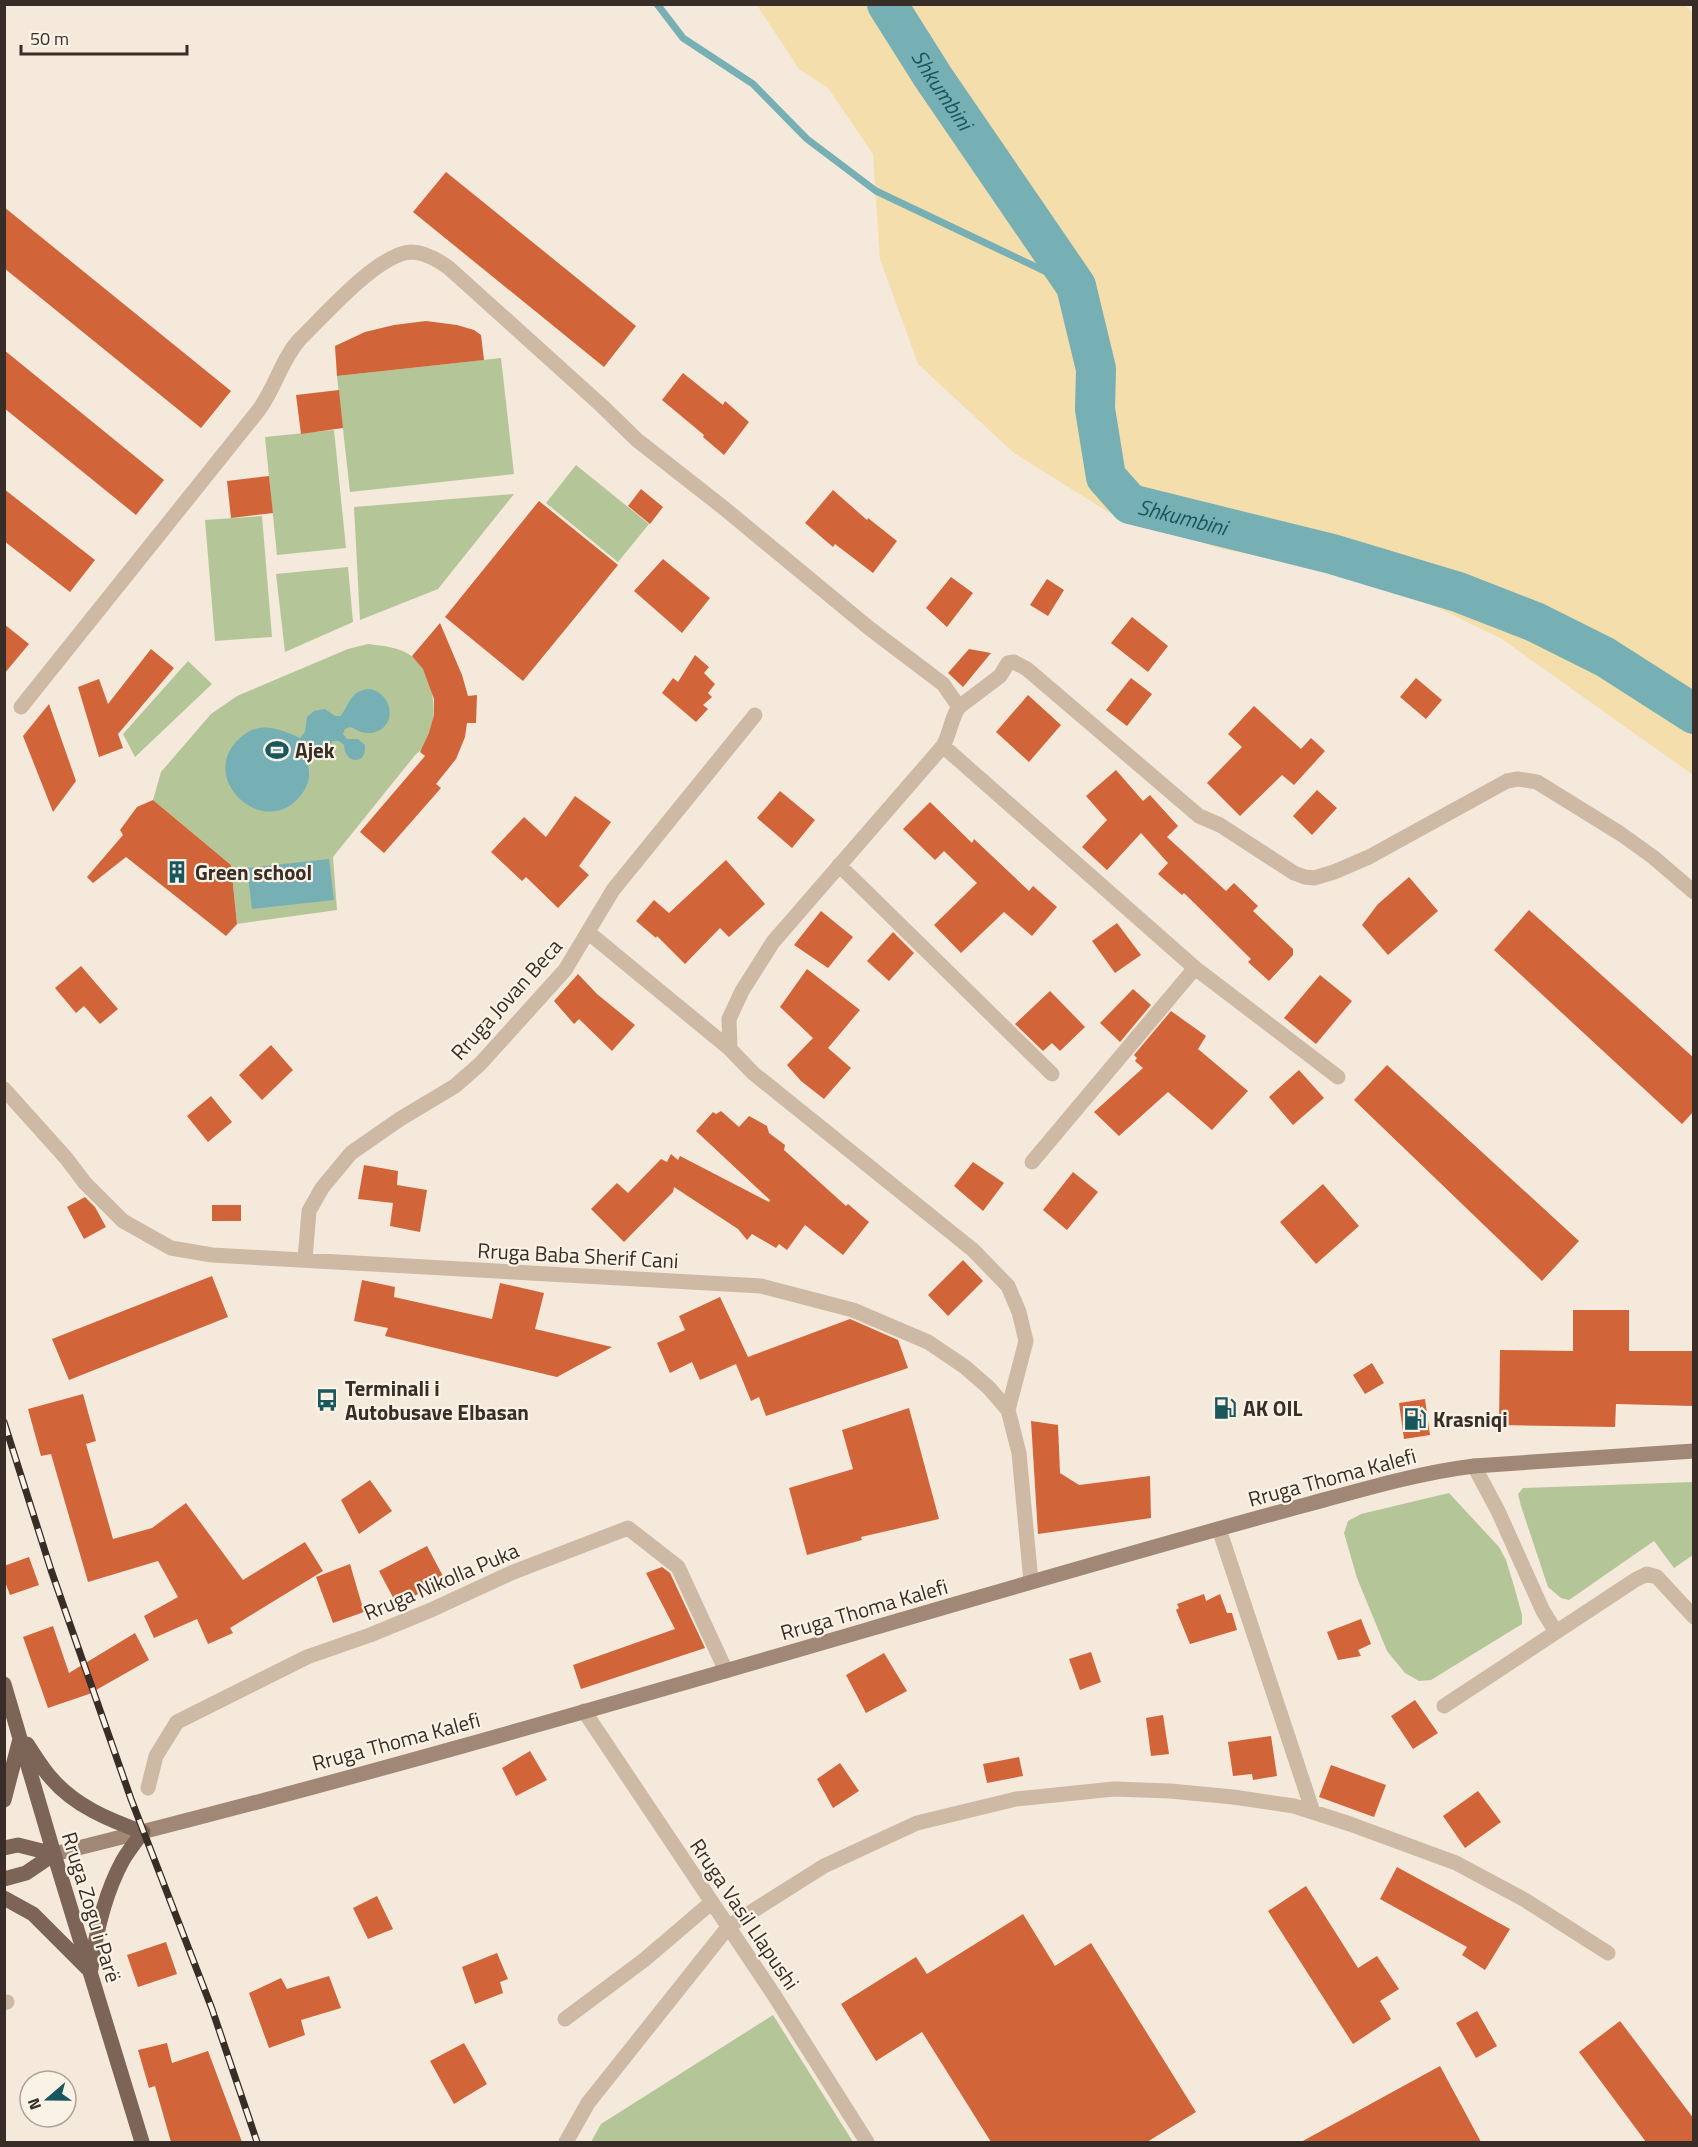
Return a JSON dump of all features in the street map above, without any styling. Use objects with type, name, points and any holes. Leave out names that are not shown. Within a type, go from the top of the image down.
[{"type":"main road","name":"Rruga Thoma Kalefi","points":[[4,1880],[26,1873],[54,1854],[584,1711],[1031,1582],[1376,1486],[1474,1466],[1694,1451]]},
{"type":"main road","name":"Rruga Zogu i Parë","points":[[4,1684],[142,2142]]},
{"type":"main road","points":[[4,1800],[21,1736]]},
{"type":"main road","points":[[21,1736],[52,1779],[80,1804],[111,1821],[142,1832],[123,1859],[111,1887],[96,1933],[90,1972]]},
{"type":"main road","name":"Rruga Thoma Kalefi","points":[[4,1848],[18,1845],[54,1854]]},
{"type":"main road","points":[[4,1898],[33,1914],[90,1972]]},
{"type":"street","points":[[21,707],[258,411],[270,395],[289,352],[299,340],[378,265],[399,254],[415,252],[437,260],[449,268],[637,440],[869,628],[943,684],[959,707]]},
{"type":"street","points":[[730,1049],[729,1019],[754,971],[773,942],[943,746],[955,712],[959,707],[1000,676],[1008,663],[1014,662],[1021,663],[1199,816],[1220,825],[1294,873],[1305,877],[1322,877],[1369,857],[1469,801],[1507,781],[1518,778],[1537,782],[1621,834],[1653,857],[1694,892]]},
{"type":"street","name":"Rruga Jovan Beca","points":[[305,1259],[309,1211],[322,1188],[351,1153],[400,1119],[455,1086],[480,1064],[566,970],[613,890],[755,715]]},
{"type":"street","points":[[943,746],[1195,969],[1338,1077]]},
{"type":"street","points":[[839,865],[1052,1074]]},
{"type":"street","points":[[589,933],[730,1049],[761,1080],[973,1250],[1008,1287],[1019,1312],[1026,1341],[1008,1410]]},
{"type":"street","points":[[1032,1162],[1195,969]]},
{"type":"street","name":"Rruga Baba Sherif Cani","points":[[4,1089],[66,1158],[85,1183],[123,1221],[171,1248],[212,1255],[761,1286],[853,1310],[928,1342],[965,1367],[989,1388],[1008,1410],[1018,1453],[1031,1582]]},
{"type":"street","points":[[1474,1466],[1498,1511],[1543,1611],[1556,1632]]},
{"type":"street","name":"Rruga Nikolla Puka","points":[[148,1788],[156,1756],[177,1722],[248,1689],[307,1657],[370,1635],[511,1573],[628,1528],[678,1567],[726,1671]]},
{"type":"street","points":[[1219,1529],[1313,1812]]},
{"type":"street","points":[[1444,1706],[1647,1574],[1657,1576],[1694,1617]]},
{"type":"street","name":"Rruga Vasil Llapushi","points":[[584,1711],[729,1926],[867,2142]]},
{"type":"street","points":[[566,2142],[588,2103],[729,1926],[824,1866],[917,1823],[1016,1799],[1114,1789],[1170,1791],[1294,1806],[1456,1863],[1526,1900],[1608,1953]]},
{"type":"street","points":[[565,2019],[644,1960],[712,1902]]},
{"type":"green space","points":[[501,358],[514,474],[350,492],[337,376]]},
{"type":"green space","points":[[334,430],[346,548],[277,555],[265,437]]},
{"type":"green space","points":[[576,465],[649,524],[618,562],[546,503]]},
{"type":"green space","points":[[514,494],[438,589],[360,620],[354,507]]},
{"type":"green space","points":[[262,516],[272,637],[215,641],[205,520]]},
{"type":"green space","points":[[348,567],[353,622],[285,652],[276,574]]},
{"type":"green space","name":"Ajek","points":[[368,644],[403,651],[421,666],[432,691],[434,706],[433,721],[425,746],[416,754],[333,857],[337,910],[237,924],[231,865],[153,800],[161,772],[211,714],[237,696],[348,649]]},
{"type":"green space","points":[[188,661],[212,684],[135,757],[123,734]]},
{"type":"green space","points":[[1693,1482],[1693,1555],[1674,1568],[1654,1541],[1569,1600],[1561,1598],[1548,1587],[1521,1506],[1518,1494],[1523,1488]]},
{"type":"green space","points":[[1449,1493],[1499,1547],[1506,1560],[1514,1586],[1522,1615],[1522,1624],[1431,1680],[1419,1681],[1405,1673],[1387,1651],[1357,1578],[1344,1533],[1348,1521],[1361,1514]]},
{"type":"green space","points":[[773,2015],[853,2142],[591,2142],[601,2124]]},
{"type":"sand","name":"Shkumbini","points":[[757,5],[1685,5],[1694,14],[1693,775],[1502,639],[1426,602],[1318,567],[1222,549],[1110,513],[1014,453],[918,364],[880,259],[873,154],[828,88],[799,69]]},
{"type":"water","name":"Ajek","points":[[371,689],[386,699],[390,714],[388,722],[376,732],[365,733],[350,727],[345,729],[343,734],[347,739],[358,739],[365,745],[365,752],[359,759],[352,759],[345,752],[344,745],[339,741],[333,741],[324,751],[314,755],[308,765],[308,781],[301,795],[286,808],[270,812],[254,808],[240,799],[230,786],[225,770],[228,754],[247,732],[270,728],[300,738],[305,732],[307,717],[314,711],[325,709],[335,716],[341,716],[355,694]]},
{"type":"water","points":[[329,859],[334,900],[252,909],[247,868]]},
{"type":"building","points":[[446,172],[636,326],[604,367],[413,212]]},
{"type":"building","points":[[4,207],[231,391],[201,428],[4,268]]},
{"type":"building","points":[[426,321],[474,330],[481,335],[484,360],[337,376],[335,346],[365,332]]},
{"type":"building","points":[[4,350],[164,480],[136,515],[4,408]]},
{"type":"building","points":[[683,373],[723,405],[725,401],[749,422],[724,455],[662,400]]},
{"type":"building","points":[[339,390],[343,428],[301,434],[296,395]]},
{"type":"building","points":[[269,476],[273,513],[231,518],[227,481]]},
{"type":"building","points":[[4,489],[95,560],[70,592],[4,541]]},
{"type":"building","points":[[641,489],[663,507],[650,524],[628,506]]},
{"type":"building","points":[[833,490],[867,520],[868,518],[897,541],[873,573],[835,544],[833,547],[805,523]]},
{"type":"building","points":[[539,501],[618,565],[523,681],[445,617]]},
{"type":"building","points":[[663,559],[710,598],[682,633],[634,591]]},
{"type":"building","points":[[951,577],[973,593],[947,627],[926,608]]},
{"type":"building","points":[[1047,579],[1064,590],[1048,616],[1030,605]]},
{"type":"building","points":[[1132,617],[1168,646],[1148,672],[1111,643]]},
{"type":"building","points":[[440,623],[462,675],[468,696],[477,695],[476,723],[467,723],[465,737],[456,759],[436,784],[441,788],[384,853],[360,832],[425,756],[420,752],[434,715],[434,699],[423,669],[412,656]]},
{"type":"building","points":[[4,624],[29,644],[4,674]]},
{"type":"building","points":[[151,649],[174,668],[118,734],[123,748],[99,757],[78,687],[99,679],[108,704]]},
{"type":"building","points":[[969,649],[991,653],[963,687],[948,673]]},
{"type":"building","points":[[695,655],[709,667],[704,673],[715,684],[708,693],[712,697],[703,705],[708,709],[696,722],[662,693],[673,678],[678,682]]},
{"type":"building","points":[[1131,678],[1152,694],[1127,726],[1106,710]]},
{"type":"building","points":[[1416,678],[1442,700],[1426,719],[1400,697]]},
{"type":"building","points":[[1028,695],[1061,725],[1029,762],[996,732]]},
{"type":"building","points":[[49,704],[76,781],[53,812],[23,736]]},
{"type":"building","points":[[1254,706],[1301,749],[1311,738],[1325,751],[1294,785],[1282,775],[1240,816],[1207,783],[1242,747],[1228,734]]},
{"type":"building","points":[[1116,770],[1143,801],[1150,795],[1178,826],[1167,837],[1226,891],[1234,883],[1258,906],[1253,911],[1293,949],[1293,955],[1269,981],[1248,962],[1251,959],[1184,893],[1182,895],[1158,874],[1168,863],[1141,833],[1107,870],[1082,847],[1107,820],[1086,796]]},
{"type":"building","points":[[1317,790],[1337,808],[1312,835],[1293,816]]},
{"type":"building","points":[[780,791],[815,820],[792,848],[757,818]]},
{"type":"building","points":[[575,796],[611,822],[579,866],[589,875],[558,908],[526,877],[522,881],[491,852],[524,817],[546,837]]},
{"type":"building","name":"Green school","points":[[153,800],[231,865],[237,924],[226,936],[126,857],[93,883],[87,877],[123,835],[120,830],[137,807]]},
{"type":"building","points":[[930,802],[972,843],[974,839],[1029,891],[1033,886],[1057,907],[1032,936],[1004,912],[961,953],[934,925],[977,883],[944,851],[935,860],[903,829]]},
{"type":"building","points":[[726,860],[765,904],[729,937],[720,928],[685,964],[657,936],[656,938],[636,921],[654,900],[669,913]]},
{"type":"building","points":[[1409,877],[1438,911],[1388,955],[1362,925],[1378,904]]},
{"type":"building","points":[[1529,910],[1694,1058],[1694,1111],[1682,1124],[1494,950]]},
{"type":"building","points":[[821,911],[853,937],[828,968],[794,945]]},
{"type":"building","points":[[1117,923],[1141,955],[1115,973],[1092,941]]},
{"type":"building","points":[[893,932],[914,953],[889,981],[867,961]]},
{"type":"building","points":[[81,966],[118,1009],[100,1024],[84,1006],[76,1013],[55,988]]},
{"type":"building","points":[[807,969],[860,1010],[828,1048],[851,1068],[824,1099],[801,1081],[787,1065],[813,1038],[780,1007]]},
{"type":"building","points":[[578,974],[597,994],[635,1025],[612,1051],[579,1019],[574,1024],[554,1001]]},
{"type":"building","points":[[1320,975],[1352,1001],[1316,1044],[1284,1018]]},
{"type":"building","points":[[1133,989],[1151,1005],[1120,1042],[1100,1023]]},
{"type":"building","points":[[1050,991],[1085,1027],[1060,1051],[1052,1043],[1043,1051],[1015,1024]]},
{"type":"building","points":[[1171,1011],[1206,1036],[1198,1049],[1248,1091],[1212,1130],[1168,1092],[1119,1136],[1094,1112],[1143,1068],[1135,1061],[1137,1058],[1134,1055]]},
{"type":"building","points":[[271,1045],[293,1070],[262,1100],[239,1075]]},
{"type":"building","points":[[1387,1065],[1579,1241],[1542,1281],[1354,1100]]},
{"type":"building","points":[[1299,1070],[1324,1098],[1293,1125],[1269,1097]]},
{"type":"building","points":[[211,1096],[232,1122],[208,1142],[187,1116]]},
{"type":"building","points":[[721,1111],[739,1127],[749,1116],[767,1126],[769,1133],[785,1145],[784,1150],[846,1206],[848,1204],[869,1222],[843,1255],[805,1225],[787,1250],[779,1244],[776,1248],[752,1234],[747,1240],[738,1229],[674,1187],[673,1192],[624,1242],[591,1209],[617,1183],[628,1193],[661,1159],[667,1162],[671,1154],[678,1160],[680,1156],[769,1202],[770,1200],[696,1131],[713,1112],[716,1114]]},
{"type":"building","points":[[973,1162],[1004,1183],[983,1211],[954,1186]]},
{"type":"building","points":[[364,1165],[398,1171],[397,1185],[427,1190],[420,1232],[390,1226],[393,1203],[358,1199]]},
{"type":"building","points":[[1073,1172],[1098,1192],[1067,1230],[1043,1210]]},
{"type":"building","points":[[1323,1184],[1359,1226],[1316,1264],[1280,1222]]},
{"type":"building","points":[[85,1197],[95,1207],[106,1227],[84,1239],[67,1207]]},
{"type":"building","points":[[212,1205],[241,1205],[241,1221],[212,1221]]},
{"type":"building","points":[[963,1260],[983,1281],[948,1316],[928,1295]]},
{"type":"building","points":[[212,1276],[228,1317],[69,1380],[52,1339]]},
{"type":"building","points":[[362,1280],[395,1287],[394,1297],[492,1319],[500,1283],[544,1293],[535,1329],[612,1347],[557,1377],[385,1336],[388,1328],[354,1321]]},
{"type":"building","points":[[720,1297],[748,1357],[850,1319],[898,1340],[908,1368],[766,1416],[759,1397],[751,1401],[736,1364],[700,1380],[692,1362],[670,1373],[657,1343],[685,1330],[679,1316]]},
{"type":"building","points":[[1573,1310],[1629,1310],[1629,1351],[1694,1351],[1694,1406],[1616,1404],[1615,1427],[1499,1425],[1500,1350],[1573,1351]]},
{"type":"building","points":[[1372,1363],[1384,1383],[1365,1394],[1353,1375]]},
{"type":"building","points":[[83,1394],[96,1441],[86,1444],[113,1539],[152,1528],[186,1503],[243,1580],[305,1542],[323,1571],[230,1628],[233,1633],[208,1644],[197,1619],[154,1638],[144,1616],[178,1597],[158,1561],[88,1582],[51,1454],[41,1456],[28,1409]]},
{"type":"building","name":"Krasniqi","points":[[1425,1399],[1430,1435],[1404,1439],[1399,1403]]},
{"type":"building","points":[[909,1408],[939,1519],[861,1537],[862,1540],[807,1555],[789,1488],[853,1469],[842,1430]]},
{"type":"building","points":[[1031,1421],[1058,1425],[1060,1473],[1079,1485],[1150,1476],[1151,1518],[1038,1534]]},
{"type":"building","points":[[370,1480],[392,1511],[359,1534],[341,1500]]},
{"type":"building","points":[[427,1546],[445,1580],[397,1605],[379,1571]]},
{"type":"building","points":[[29,1557],[39,1585],[10,1595],[4,1579],[4,1566]]},
{"type":"building","points":[[350,1564],[364,1612],[333,1623],[316,1577]]},
{"type":"building","points":[[662,1567],[670,1573],[705,1648],[581,1689],[573,1665],[675,1629],[646,1573]]},
{"type":"building","points":[[1204,1594],[1206,1601],[1220,1594],[1227,1613],[1232,1613],[1237,1630],[1190,1644],[1176,1610],[1179,1608],[1177,1604]]},
{"type":"building","points":[[1361,1619],[1371,1644],[1358,1650],[1361,1656],[1338,1660],[1327,1632]]},
{"type":"building","points":[[53,1626],[69,1673],[135,1633],[149,1660],[89,1694],[48,1708],[23,1637]]},
{"type":"building","points":[[1091,1652],[1101,1682],[1080,1690],[1069,1659]]},
{"type":"building","points":[[884,1653],[907,1691],[866,1713],[846,1675]]},
{"type":"building","points":[[1415,1700],[1438,1733],[1413,1749],[1391,1716]]},
{"type":"building","points":[[1163,1715],[1169,1754],[1151,1756],[1146,1718]]},
{"type":"building","points":[[1271,1736],[1277,1776],[1253,1780],[1252,1774],[1233,1776],[1228,1742]]},
{"type":"building","points":[[530,1751],[547,1780],[516,1796],[502,1768]]},
{"type":"building","points":[[1019,1757],[1023,1776],[987,1783],[983,1764]]},
{"type":"building","points":[[840,1763],[859,1791],[833,1808],[817,1779]]},
{"type":"building","points":[[1331,1765],[1386,1785],[1374,1817],[1319,1797]]},
{"type":"building","points":[[1478,1791],[1501,1822],[1465,1848],[1443,1816]]},
{"type":"building","points":[[1397,1867],[1510,1929],[1485,1970],[1462,1955],[1467,1947],[1380,1899]]},
{"type":"building","points":[[1306,1886],[1358,1968],[1377,1956],[1399,1989],[1380,2001],[1391,2019],[1353,2044],[1268,1911]]},
{"type":"building","points":[[377,1896],[393,1929],[368,1939],[353,1908]]},
{"type":"building","points":[[1023,1914],[1055,1966],[1091,1943],[1196,2112],[1147,2142],[991,2142],[922,2032],[876,2061],[841,2004],[916,1957],[927,1974]]},
{"type":"building","points":[[166,1942],[177,1974],[138,1987],[127,1955]]},
{"type":"building","points":[[497,1953],[508,1979],[500,1982],[503,1993],[475,2004],[462,1967]]},
{"type":"building","points":[[329,1976],[341,2008],[301,2020],[305,2035],[269,2048],[249,1993],[281,1978],[287,1989]]},
{"type":"building","points":[[1477,2011],[1497,2046],[1476,2058],[1456,2023]]},
{"type":"building","points":[[1620,2021],[1694,2119],[1694,2142],[1646,2142],[1579,2052]]},
{"type":"building","points":[[167,2043],[172,2063],[208,2051],[242,2142],[171,2142],[155,2086],[149,2088],[138,2050]]},
{"type":"building","points":[[464,2043],[487,2084],[454,2104],[430,2061]]},
{"type":"building","points":[[1440,2066],[1481,2142],[1301,2142]]},
{"type":"waterway","points":[[657,4],[683,38],[753,84],[807,139],[876,191],[1076,286]]},
{"type":"waterway","name":"Shkumbini","points":[[887,4],[933,77],[1076,286],[1096,369],[1095,409],[1106,477],[1130,504],[1332,554],[1458,592],[1535,622],[1605,657],[1694,714]]},
{"type":"railway","points":[[4,1422],[51,1570],[131,1799],[212,2009],[257,2142]]},
{"type":"place","name":"Ajek","points":[[277,750]]},
{"type":"place","name":"Green school","points":[[177,872]]},
{"type":"place","name":"Terminali i Autobusave Elbasan","points":[[327,1400]]},
{"type":"place","name":"AK OIL","points":[[1225,1408]]},
{"type":"place","name":"Krasniqi","points":[[1415,1419]]}]
